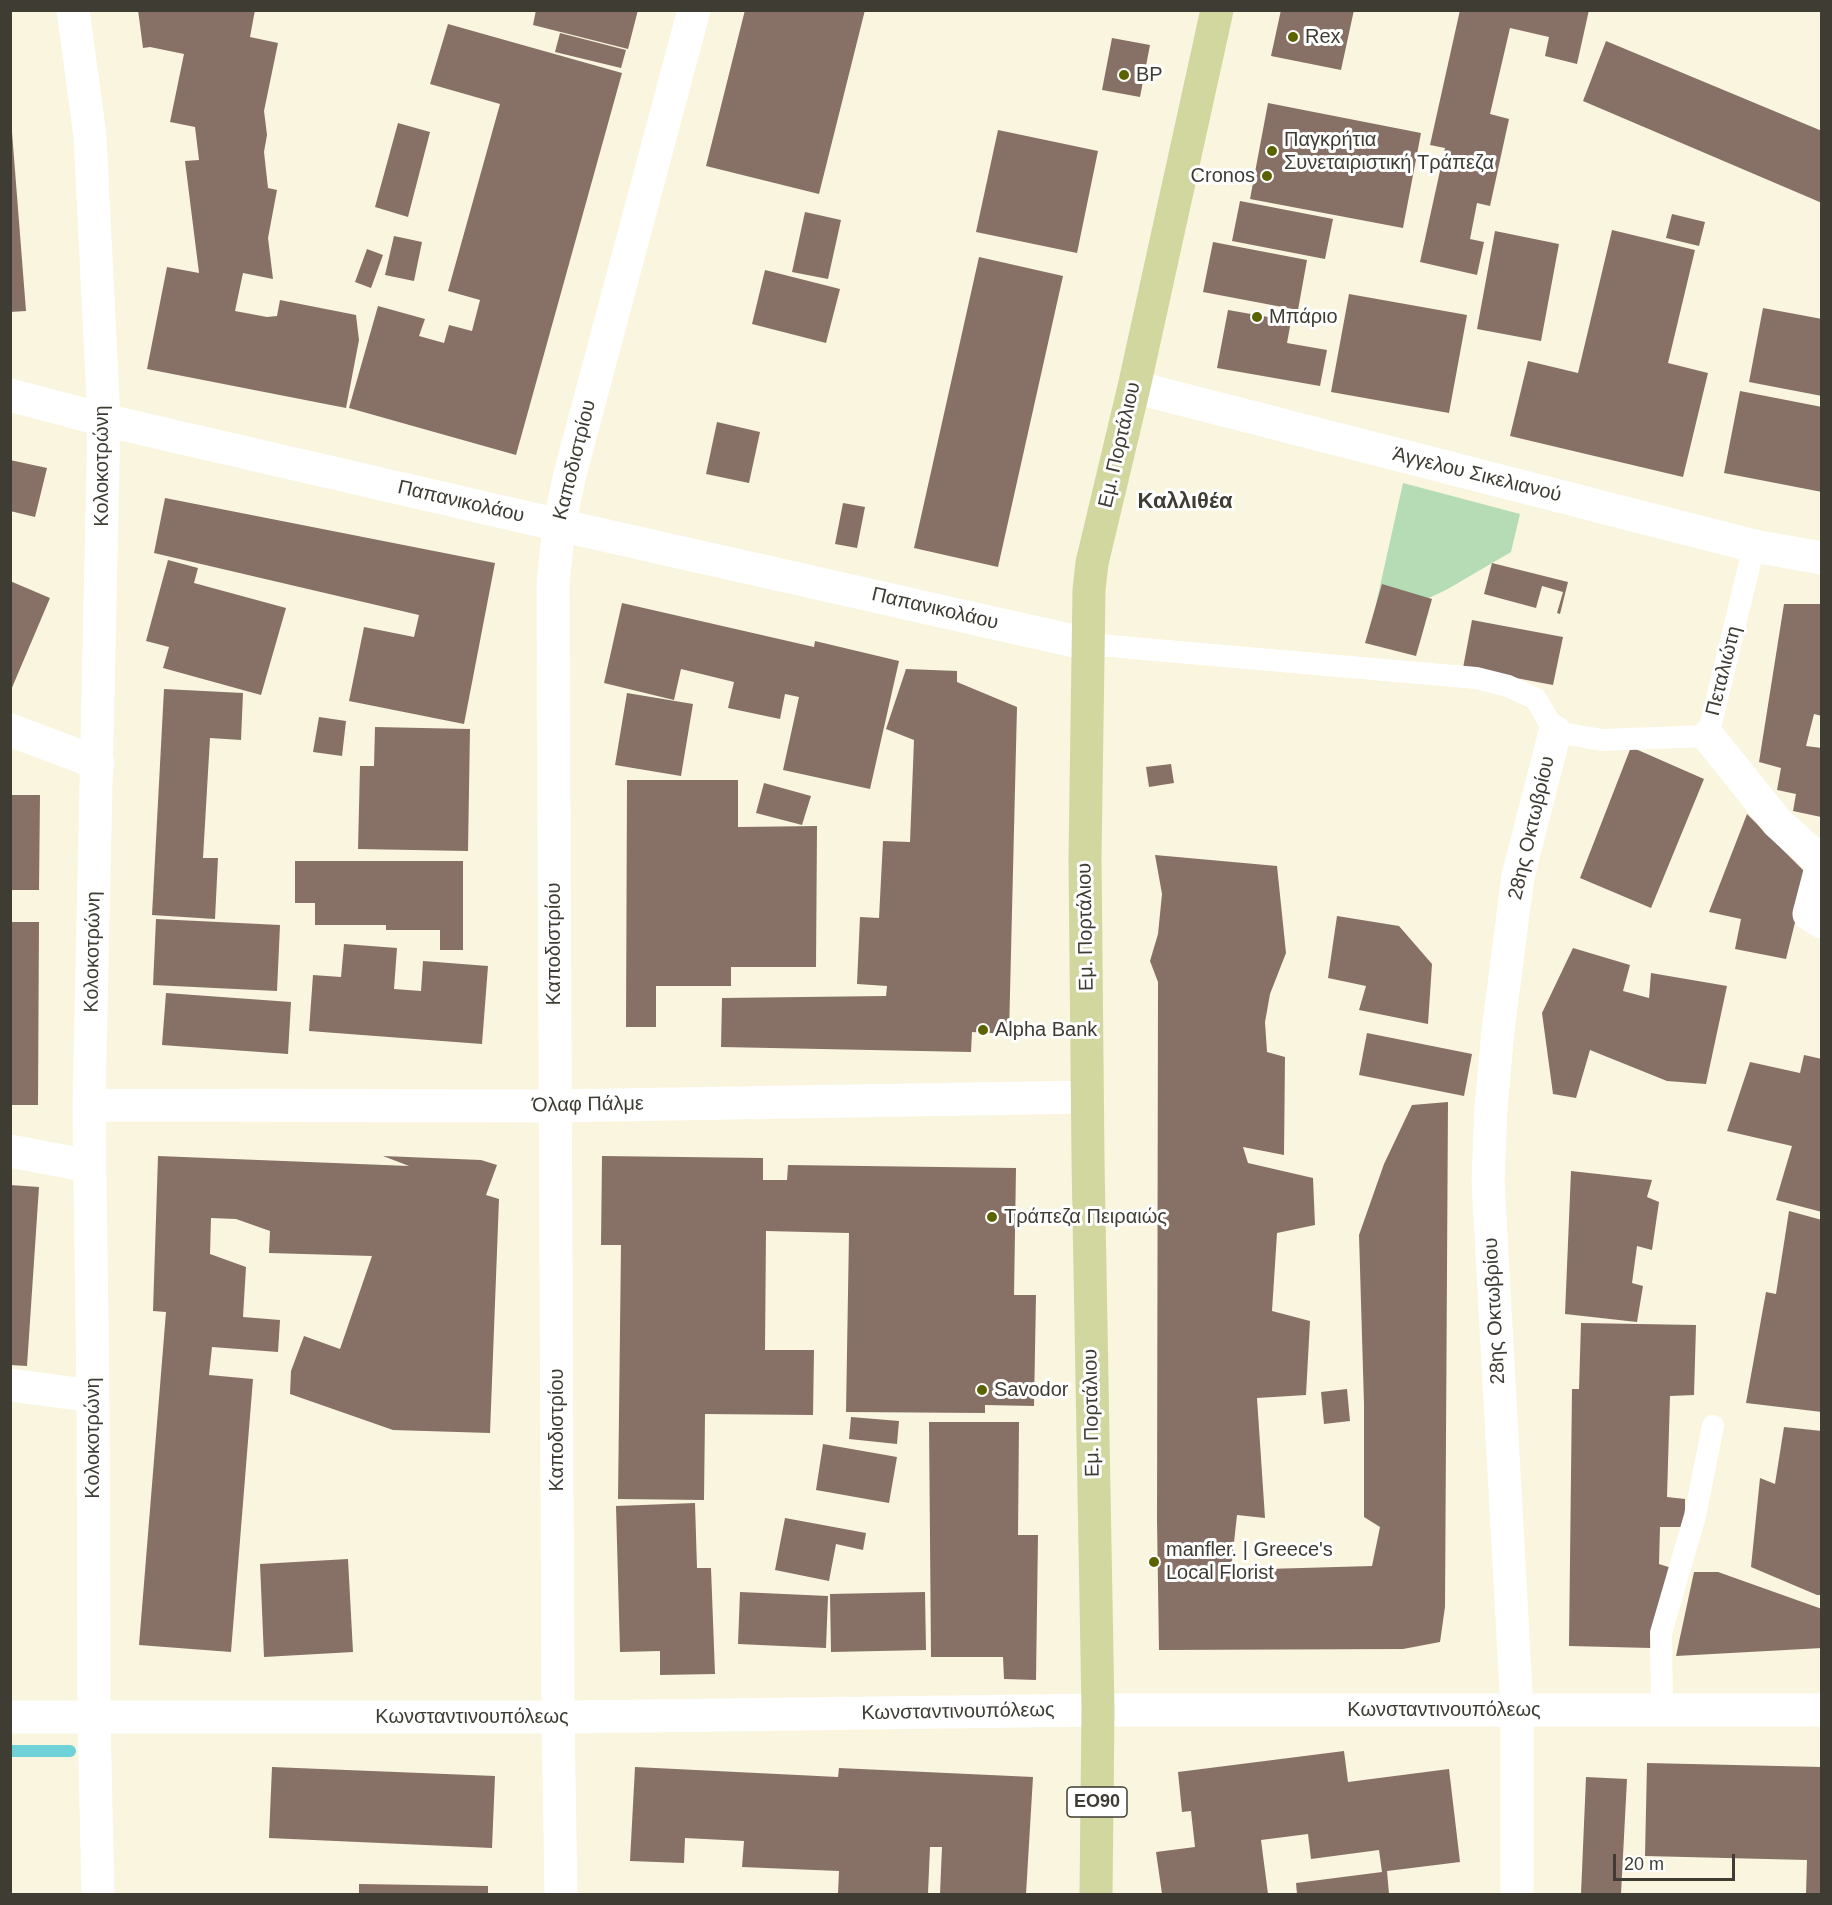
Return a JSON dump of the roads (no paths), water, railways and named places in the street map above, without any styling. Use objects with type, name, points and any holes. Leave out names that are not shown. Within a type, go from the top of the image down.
[{"type":"main road","name":"Εμ. Πορτάλιου","points":[[1096,1894],[1098,1710],[1085,870],[1087,644],[1092,563],[1134,387],[1217,10]]},
{"type":"street","name":"Κολοκοτρώνη","points":[[73,10],[90,136],[104,420],[89,1105],[94,1718],[98,1894]]},
{"type":"street","name":"Καποδιστρίου","points":[[561,1894],[558,1717],[553,584],[559,525],[570,474],[694,10]]},
{"type":"street","name":"Άγγελου Σικελιανού","points":[[1134,387],[1754,546],[1821,558]]},
{"type":"street","name":"Παπανικολάου","points":[[10,395],[104,420],[1087,644]]},
{"type":"street","points":[[10,730],[98,763]]},
{"type":"street","name":"28ης Οκτωβρίου","points":[[1517,1894],[1517,1709],[1488,1181],[1491,1107],[1498,1031],[1518,876],[1555,732]]},
{"type":"street","name":"Πεταλιώτη","points":[[1708,736],[1777,822],[1821,863],[1809,914],[1821,922]]},
{"type":"street","name":"Όλαφ Πάλμε","points":[[89,1105],[555,1106],[1088,1097]]},
{"type":"street","points":[[10,1151],[89,1166]]},
{"type":"street","points":[[10,1385],[93,1396]]},
{"type":"street","name":"Κωνσταντινουπόλεως","points":[[10,1717],[558,1717],[1098,1710],[1821,1710]]},
{"type":"lane","name":"Πεταλιώτη","points":[[1708,736],[1754,546]]},
{"type":"lane","points":[[1087,644],[1476,678],[1508,686],[1536,699],[1555,732],[1602,740],[1708,736]]},
{"type":"lane","points":[[1662,1710],[1660,1633],[1695,1516],[1713,1426]]},
{"type":"waterway","points":[[10,1751],[70,1751]]},
{"type":"place","name":"Rex","points":[[1293,37]]},
{"type":"place","name":"BP","points":[[1124,75]]},
{"type":"place","name":"Παγκρήτια Συνεταιριστική Τράπεζα","points":[[1272,151]]},
{"type":"place","name":"Cronos","points":[[1267,176]]},
{"type":"place","name":"Μπάριο","points":[[1257,317]]},
{"type":"place","name":"Alpha Bank","points":[[983,1030]]},
{"type":"place","name":"Τράπεζα Πειραιώς","points":[[992,1217]]},
{"type":"place","name":"Savodor","points":[[982,1390]]},
{"type":"place","name":"manfler. | Greece's Local Florist","points":[[1154,1562]]},
{"type":"district","name":"Καλλιθέα","points":[[1185,502]]}]
